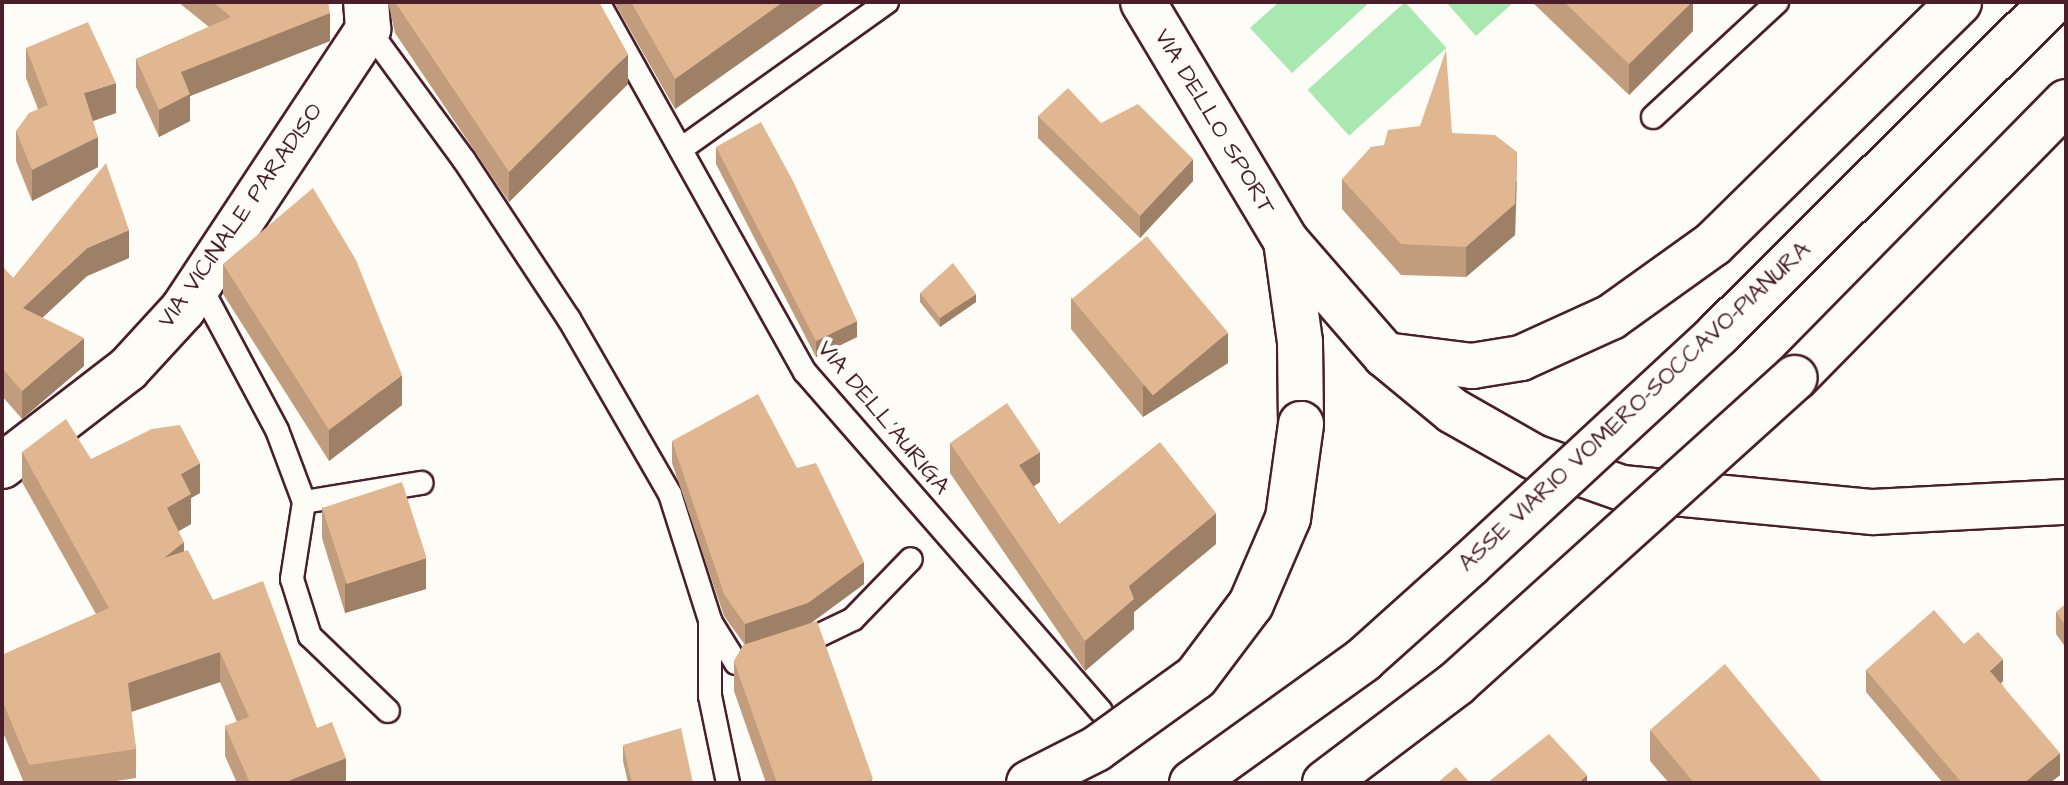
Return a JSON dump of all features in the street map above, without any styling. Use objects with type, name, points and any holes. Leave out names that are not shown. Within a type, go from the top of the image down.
[{"type":"main road","name":"VIA DELLO SPORT","points":[[1143,2],[1286,241]]},
{"type":"main road","points":[[1385,355],[1472,366],[1521,358],[1611,317],[1713,244],[1959,2]]},
{"type":"main road","name":"ASSE VIARIO VOMERO-SOCCAVO-PIANURA","points":[[1192,783],[1363,660],[1470,564],[1718,334],[2052,2]]},
{"type":"main road","name":"VIA VICINALE PARADISO","points":[[2,466],[128,369],[199,284],[367,16]]},
{"type":"main road","points":[[1325,783],[1457,683],[1795,378],[2066,102]]},
{"type":"main road","points":[[1963,210],[2066,133]]},
{"type":"main road","points":[[1286,241],[1385,355],[1453,411],[1534,457],[1622,488],[1728,502],[1873,512],[2066,502]]},
{"type":"main road","points":[[1029,783],[1096,749],[1196,677],[1251,604],[1288,518],[1301,424],[1300,342],[1286,241]]},
{"type":"lane","name":"VIA DELL'AURIGA","points":[[598,2],[805,372],[1101,711]]},
{"type":"lane","points":[[681,149],[887,2]]},
{"type":"lane","points":[[1653,117],[1777,2]]},
{"type":"lane","points":[[367,16],[569,319],[670,494],[710,620],[736,663],[797,646],[853,619],[911,559]]},
{"type":"lane","points":[[199,284],[277,430],[304,502],[292,579],[310,636],[388,711]]},
{"type":"lane","points":[[304,502],[421,483]]},
{"type":"lane","points":[[710,620],[710,696],[728,783]]},
{"type":"green space","points":[[1279,2],[1370,2],[1292,73],[1250,28]]},
{"type":"green space","points":[[1405,2],[1446,48],[1349,136],[1308,90]]},
{"type":"green space","points":[[1446,2],[1514,2],[1476,36]]},
{"type":"building","points":[[213,2],[328,2],[330,13],[181,72],[190,94],[159,110],[136,59],[231,17]]},
{"type":"building","points":[[395,2],[599,2],[628,54],[509,172]]},
{"type":"building","points":[[631,2],[783,2],[675,79]]},
{"type":"building","points":[[1564,2],[1692,2],[1629,64]]},
{"type":"building","points":[[88,22],[116,83],[84,93],[98,137],[32,170],[16,131],[29,113],[48,105],[26,48]]},
{"type":"building","points":[[1446,50],[1452,133],[1495,135],[1517,152],[1515,204],[1466,247],[1401,244],[1342,179],[1371,147],[1384,145],[1388,130],[1420,126]]},
{"type":"building","points":[[1068,88],[1101,123],[1138,104],[1193,159],[1140,216],[1038,116]]},
{"type":"building","points":[[761,122],[794,183],[857,321],[816,341],[716,147]]},
{"type":"building","points":[[106,163],[129,230],[87,248],[23,308],[84,338],[22,391],[2,368],[2,266],[13,278]]},
{"type":"building","points":[[313,188],[356,260],[402,375],[329,430],[223,264]]},
{"type":"building","points":[[1147,236],[1228,333],[1153,396],[1072,299]]},
{"type":"building","points":[[953,263],[976,294],[940,318],[920,293]]},
{"type":"building","points":[[758,394],[797,468],[816,463],[864,562],[808,603],[745,624],[724,594],[672,441]]},
{"type":"building","points":[[1007,403],[1040,452],[1019,465],[1059,524],[1160,442],[1216,513],[1129,586],[1134,599],[1085,641],[950,443]]},
{"type":"building","points":[[66,419],[91,459],[152,429],[180,425],[200,463],[181,474],[191,494],[167,508],[184,542],[164,558],[188,550],[213,600],[263,581],[317,728],[332,722],[346,758],[283,783],[250,783],[225,726],[249,717],[220,652],[128,683],[136,749],[29,765],[2,700],[2,655],[109,608],[22,452]]},
{"type":"building","points":[[402,482],[427,558],[347,584],[322,508]]},
{"type":"building","points":[[2066,604],[2066,626],[2056,612]]},
{"type":"building","points":[[1934,610],[1964,644],[1978,632],[2003,659],[1990,671],[2060,753],[2024,783],[1962,783],[1866,670]]},
{"type":"building","points":[[817,621],[873,779],[861,783],[777,783],[734,661],[743,645]]},
{"type":"building","points":[[1725,664],[1823,783],[1694,783],[1650,730]]},
{"type":"building","points":[[681,728],[693,783],[632,783],[623,745]]},
{"type":"building","points":[[1549,734],[1587,775],[1578,783],[1487,783]]},
{"type":"building","points":[[1456,767],[1470,783],[1437,783]]}]
